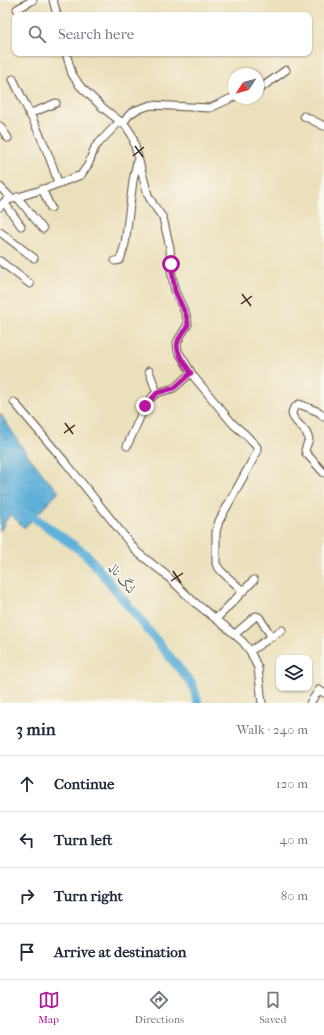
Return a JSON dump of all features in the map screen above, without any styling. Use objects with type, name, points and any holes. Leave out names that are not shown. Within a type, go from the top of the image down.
[{"type":"street","points":[[18,9],[33,0]]},
{"type":"street","points":[[53,0],[56,12]]},
{"type":"street","points":[[67,56],[72,74],[80,86],[102,107],[121,122],[132,135],[148,195],[153,204],[161,213],[165,226],[170,248],[171,270],[175,291],[186,315],[188,324],[179,339],[177,345],[178,351],[191,373],[233,424],[257,447],[257,452],[219,521],[216,532],[216,564],[221,571],[243,591]]},
{"type":"street","points":[[264,86],[286,70]]},
{"type":"street","points":[[12,79],[55,170],[58,183]]},
{"type":"street","points":[[21,226],[2,205],[14,198],[42,189],[84,172],[95,147],[136,110],[151,105],[210,108],[228,100]]},
{"type":"street","points":[[29,114],[56,104]]},
{"type":"street","points":[[304,116],[324,126]]},
{"type":"street","points":[[0,126],[8,138]]},
{"type":"street","points":[[115,261],[120,260],[125,244],[133,181],[138,158]]},
{"type":"street","points":[[0,187],[14,198],[43,230]]},
{"type":"street","points":[[42,189],[51,208]]},
{"type":"street","points":[[0,232],[34,258]]},
{"type":"street","points":[[0,261],[30,284]]},
{"type":"street","points":[[149,371],[157,393]]},
{"type":"street","points":[[127,446],[145,406],[157,393],[174,388],[191,373]]},
{"type":"street","points":[[14,402],[66,463],[137,552],[165,574],[192,601],[235,634],[250,651],[258,668],[262,703]]},
{"type":"street","points":[[324,417],[319,412],[299,404],[295,407],[292,413],[292,417],[304,430],[309,439],[305,450],[306,453],[324,473]]},
{"type":"street","points":[[216,619],[254,580]]},
{"type":"street","points":[[235,634],[256,616],[259,617],[271,636]]},
{"type":"street","points":[[250,651],[282,630]]},
{"type":"street","points":[[310,703],[319,690],[324,693]]},
{"type":"water","points":[[0,413],[24,450],[59,492],[24,528],[10,514],[0,531]]},
{"type":"waterway","name":"لنگ نالہ","points":[[25,511],[87,555],[192,684],[198,703]]},
{"type":"route","points":[[145,406],[157,393],[174,388],[191,373],[178,351],[177,342],[188,324],[186,315],[175,291],[171,264]]}]
